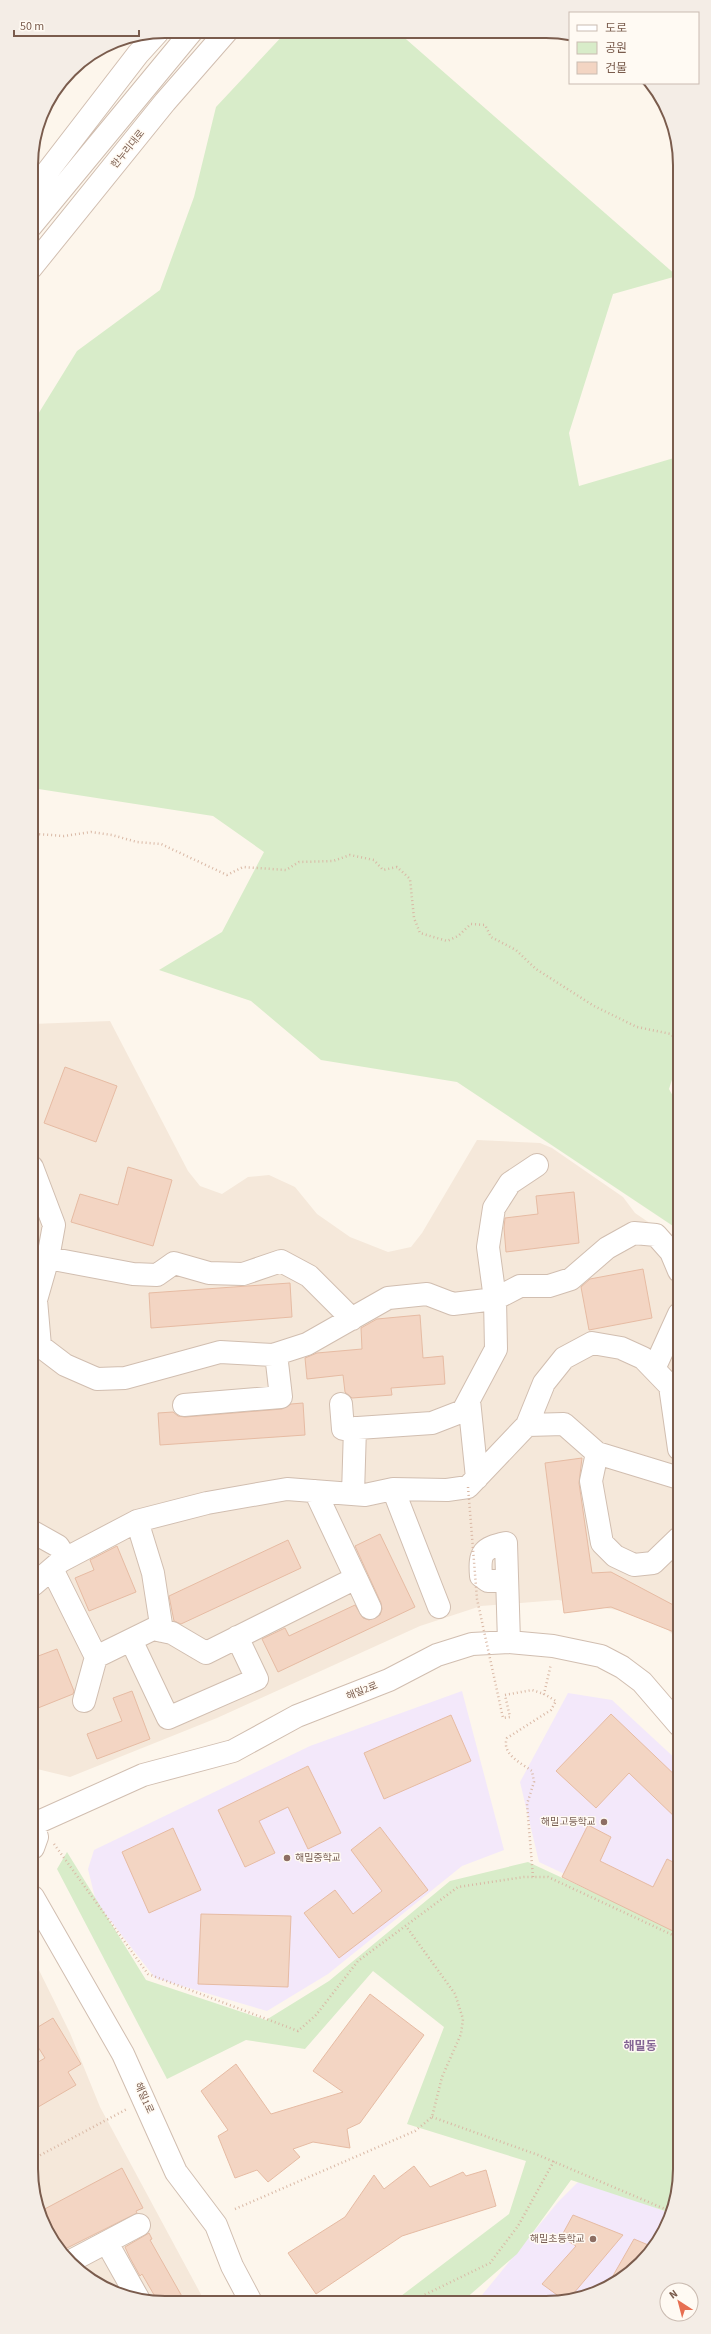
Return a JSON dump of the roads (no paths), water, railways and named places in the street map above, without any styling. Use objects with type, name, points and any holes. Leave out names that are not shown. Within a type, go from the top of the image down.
[{"type":"street","points":[[38,218],[186,38]]},
{"type":"street","name":"한누리대로","points":[[38,259],[165,102],[221,38]]},
{"type":"street","points":[[38,184],[138,54],[152,39]]},
{"type":"street","points":[[341,1404],[343,1429],[432,1423],[463,1411],[496,1349],[495,1299],[488,1247],[494,1208],[510,1183],[537,1165]]},
{"type":"street","points":[[38,1183],[54,1225],[48,1258],[38,1293]]},
{"type":"street","points":[[38,1346],[65,1365],[97,1379],[125,1378],[220,1352],[276,1354],[306,1344],[388,1298],[427,1294],[453,1304],[495,1299],[520,1286],[549,1286],[571,1279],[607,1248],[634,1232],[656,1235],[671,1252],[673,1256]]},
{"type":"street","points":[[48,1258],[133,1274],[157,1275],[174,1263],[209,1273],[243,1274],[282,1261],[309,1276],[352,1319]]},
{"type":"street","points":[[654,1369],[673,1327]]},
{"type":"street","points":[[38,1581],[59,1563],[137,1521],[222,1500],[287,1489],[365,1495],[393,1489],[447,1490],[473,1482],[527,1425],[544,1383],[564,1358],[592,1343],[622,1348],[643,1358],[673,1384]]},
{"type":"street","points":[[184,1405],[281,1397],[276,1354]]},
{"type":"street","points":[[469,1400],[473,1482]]},
{"type":"street","points":[[527,1425],[564,1424],[597,1453],[673,1476]]},
{"type":"street","points":[[353,1494],[355,1428]]},
{"type":"street","points":[[597,1453],[591,1481],[602,1543],[615,1556],[634,1564],[653,1563],[673,1544]]},
{"type":"street","points":[[393,1489],[439,1606]]},
{"type":"street","points":[[315,1491],[370,1608]]},
{"type":"street","points":[[137,1521],[153,1573],[162,1631]]},
{"type":"street","points":[[38,1535],[58,1546],[59,1563],[96,1657],[84,1701]]},
{"type":"street","points":[[96,1657],[153,1630],[172,1633],[206,1653],[356,1578]]},
{"type":"street","points":[[507,1581],[509,1642]]},
{"type":"street","points":[[131,1640],[168,1718],[257,1679],[238,1637]]},
{"type":"street","name":"해밀2로","points":[[38,1821],[143,1775],[234,1751],[297,1716],[389,1680],[437,1655],[472,1644],[509,1642],[553,1646],[602,1656],[622,1667],[642,1682],[673,1718]]},
{"type":"street","name":"해밀1로","points":[[38,1906],[123,2054],[145,2099],[176,2172],[216,2225],[232,2266],[248,2296]]},
{"type":"street","points":[[75,2259],[139,2225]]},
{"type":"street","points":[[107,2243],[135,2292]]},
{"type":"place","name":"해밀고등학교","points":[[604,1822]]},
{"type":"place","name":"해밀중학교","points":[[287,1858]]},
{"type":"place","name":"해밀초등학교","points":[[593,2239]]},
{"type":"district","name":"해밀동","points":[[640,2046]]}]
